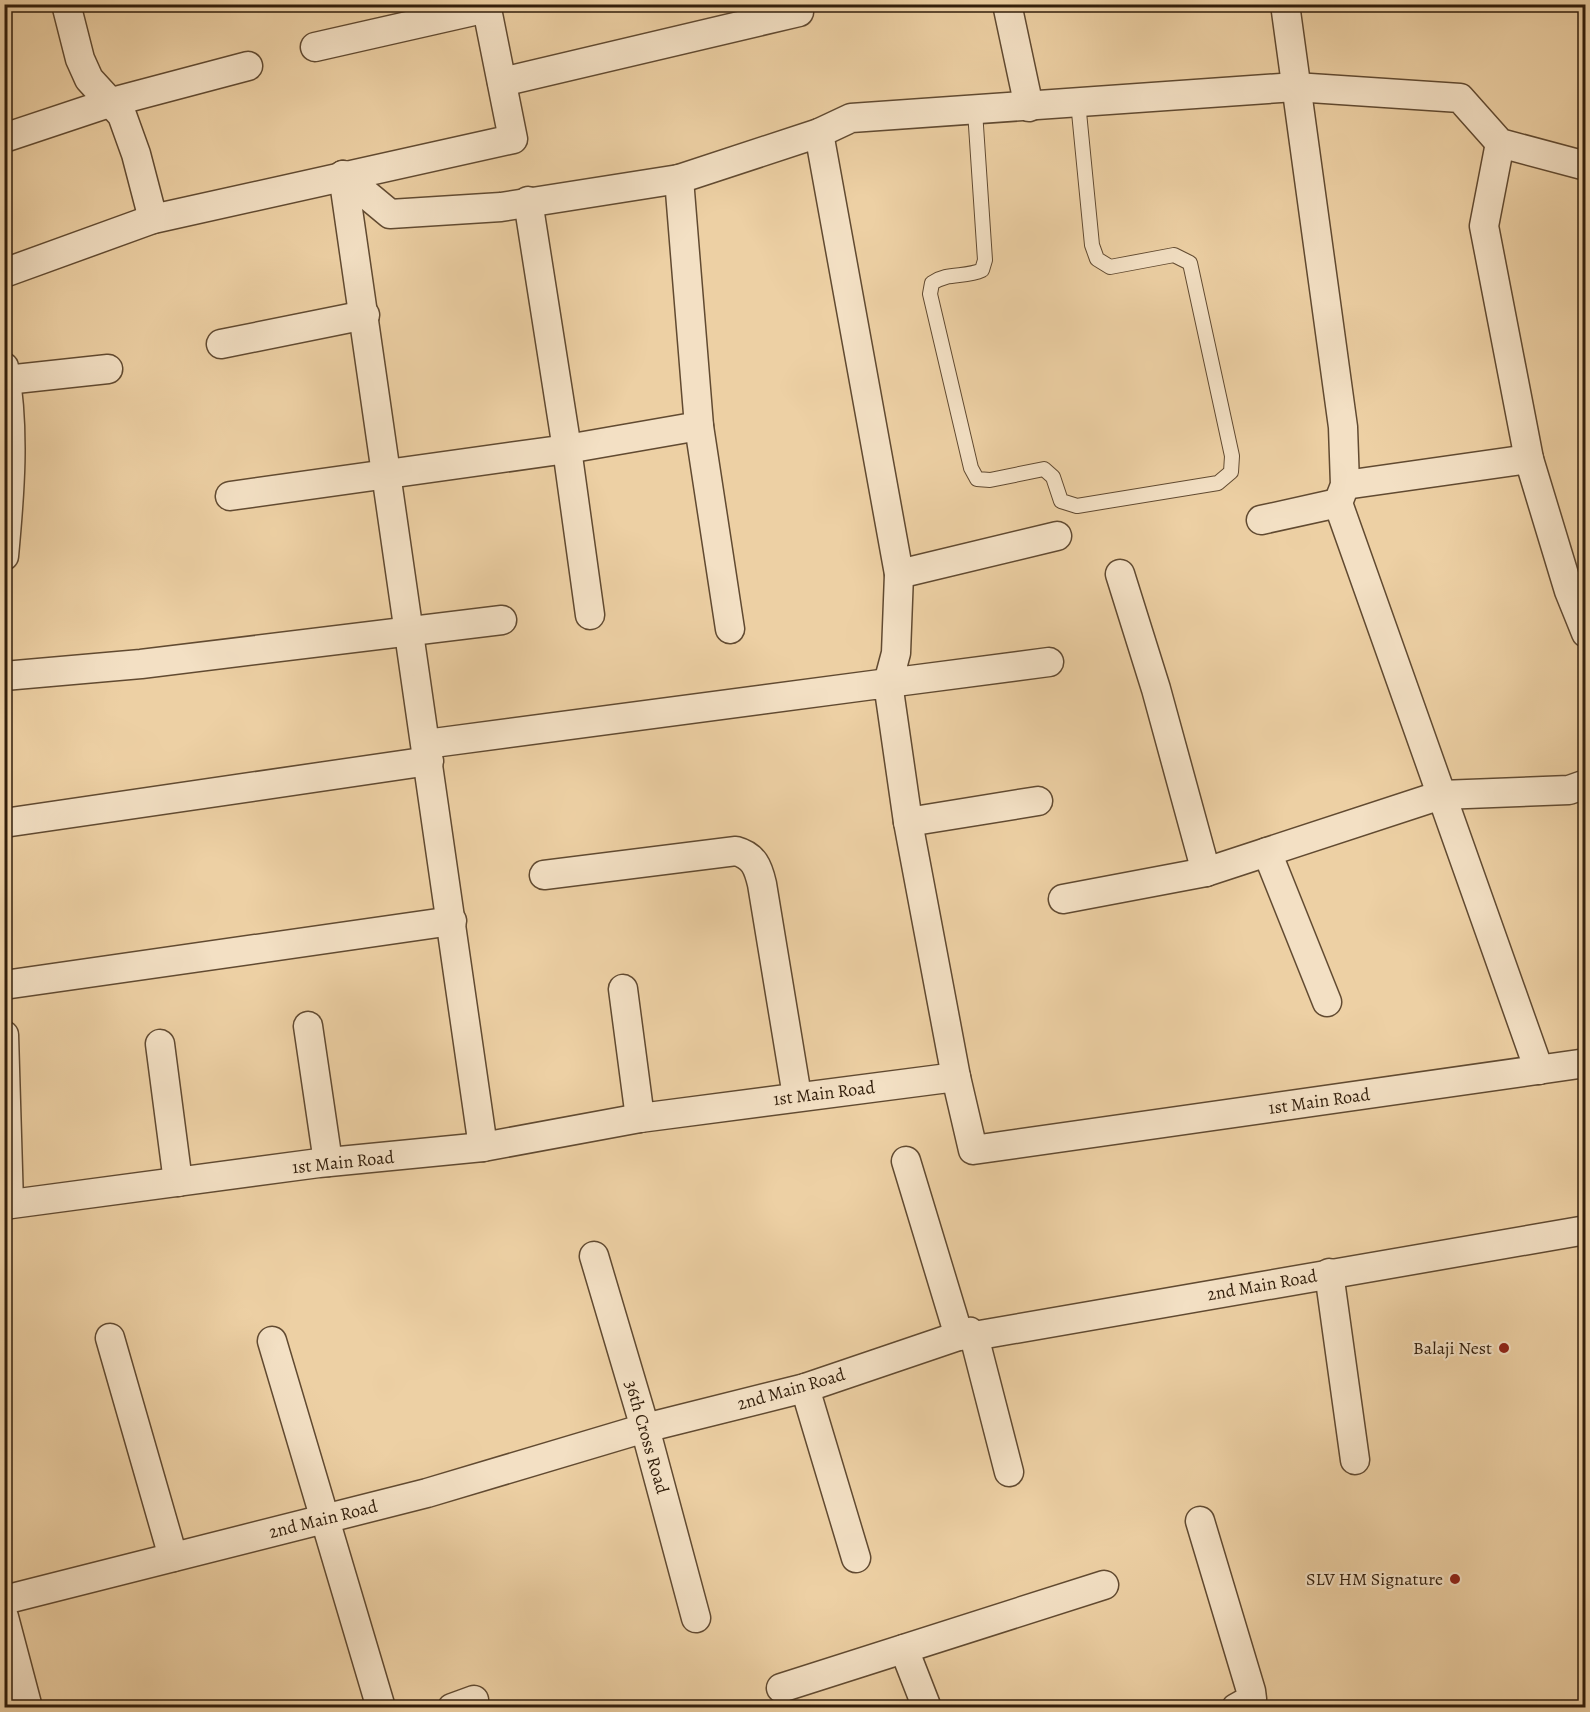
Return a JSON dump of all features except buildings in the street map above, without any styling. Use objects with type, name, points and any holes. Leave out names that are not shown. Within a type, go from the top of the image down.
[{"type":"street","points":[[66,4],[80,59],[89,79],[122,114],[136,154],[153,219]]},
{"type":"street","points":[[1007,4],[1029,107]]},
{"type":"street","points":[[1285,4],[1343,427],[1342,494],[1440,795],[1539,1070]]},
{"type":"street","points":[[4,273],[153,219],[343,175],[513,140],[487,6],[315,47]]},
{"type":"street","points":[[502,82],[799,12]]},
{"type":"street","points":[[4,138],[112,102],[248,66]]},
{"type":"street","points":[[343,175],[390,214],[501,207],[679,179],[819,133],[851,118],[1295,87],[1460,98],[1500,143],[1586,166]]},
{"type":"street","points":[[819,133],[898,574],[896,652],[888,683],[908,822],[956,1077]]},
{"type":"street","points":[[1500,143],[1484,226],[1529,459],[1577,588],[1586,633]]},
{"type":"street","points":[[343,175],[365,315],[483,1147]]},
{"type":"street","points":[[679,179],[699,426],[730,629]]},
{"type":"street","points":[[528,201],[567,449],[590,615]]},
{"type":"street","points":[[221,344],[365,315]]},
{"type":"street","points":[[4,556],[11,495],[12,431],[5,373],[108,369]]},
{"type":"street","points":[[230,496],[567,449],[699,426]]},
{"type":"street","points":[[1262,520],[1342,494],[1529,459]]},
{"type":"street","points":[[898,574],[1057,536]]},
{"type":"street","points":[[1120,574],[1156,689],[1206,872]]},
{"type":"street","points":[[4,676],[141,664],[502,620]]},
{"type":"street","points":[[4,823],[428,753],[888,683],[1049,662]]},
{"type":"street","points":[[1063,899],[1206,872],[1440,795],[1569,790],[1586,784]]},
{"type":"street","points":[[908,822],[1038,801]]},
{"type":"street","points":[[544,875],[736,851],[746,854],[754,861],[762,884],[797,1096]]},
{"type":"street","points":[[1267,852],[1327,1002]]},
{"type":"street","points":[[4,985],[452,921]]},
{"type":"street","points":[[623,989],[640,1118]]},
{"type":"street","points":[[308,1026],[328,1162]]},
{"type":"street","points":[[4,1035],[7,1205]]},
{"type":"street","points":[[160,1044],[178,1182]]},
{"type":"street","name":"1st Main Road","points":[[7,1205],[328,1162],[483,1147],[640,1118],[956,1077],[973,1150],[1586,1063]]},
{"type":"street","points":[[906,1161],[966,1336],[1009,1472]]},
{"type":"street","name":"2nd Main Road","points":[[4,1600],[427,1493],[645,1428],[806,1388],[966,1336],[1586,1230]]},
{"type":"street","name":"36th Cross Road","points":[[594,1256],[645,1428],[696,1618]]},
{"type":"street","points":[[1329,1273],[1355,1460]]},
{"type":"street","points":[[110,1338],[173,1557]]},
{"type":"street","points":[[272,1341],[381,1707]]},
{"type":"street","points":[[806,1388],[856,1558]]},
{"type":"street","points":[[1200,1521],[1251,1691],[1252,1699],[1236,1707]]},
{"type":"street","points":[[781,1688],[1104,1586]]},
{"type":"street","points":[[4,1617],[28,1707]]},
{"type":"street","points":[[904,1648],[927,1707]]},
{"type":"lane","points":[[975,111],[985,260],[982,270],[971,275],[943,275],[932,283],[930,294],[971,468],[977,479],[990,480],[1044,469],[1053,477],[1061,501],[1077,506],[1218,483],[1231,472],[1232,456],[1190,262],[1174,255],[1110,267],[1097,259],[1092,245],[1078,102]]},
{"type":"place","name":"Balaji Nest","points":[[1504,1348]]},
{"type":"place","name":"SLV HM Signature","points":[[1455,1579]]}]
